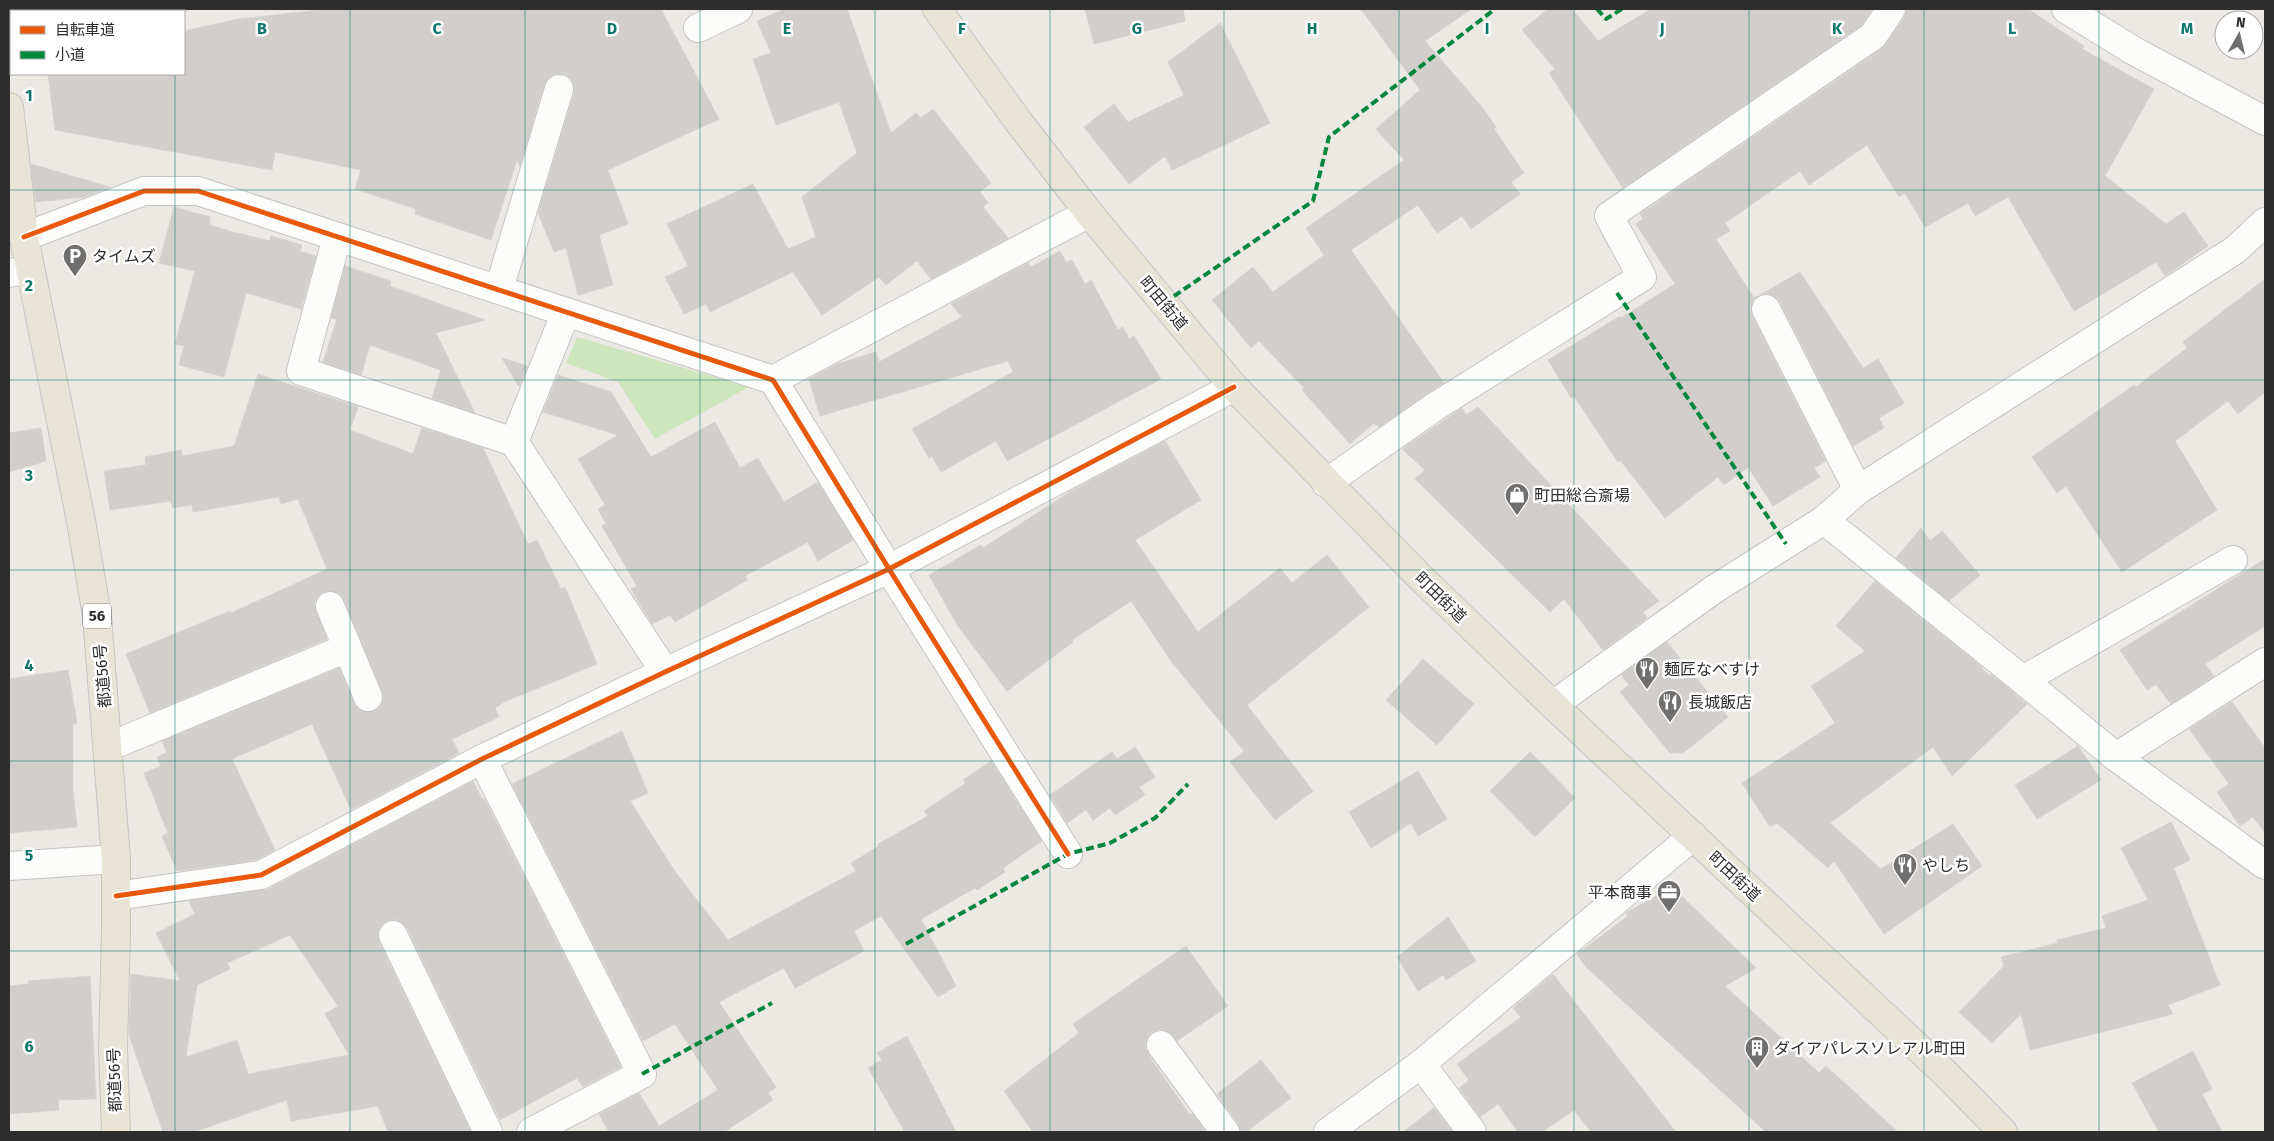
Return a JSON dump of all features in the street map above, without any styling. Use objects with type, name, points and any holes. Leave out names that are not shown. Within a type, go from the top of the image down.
[{"type":"main road","name":"町田街道","points":[[939,9],[1018,121],[1089,213],[1234,387],[1326,482],[1553,705],[1945,1073],[2003,1132]]},
{"type":"main road","name":"都道56号","points":[[9,107],[24,237],[19,271],[81,521],[97,616],[116,859],[113,1049],[116,1132]]},
{"type":"street","points":[[698,28],[738,9]]},
{"type":"street","points":[[1326,482],[1436,406],[1642,277],[1609,216],[1873,36],[1891,9]]},
{"type":"street","points":[[2066,9],[2134,51],[2265,121]]},
{"type":"street","points":[[499,290],[560,88]]},
{"type":"street","points":[[24,237],[144,191],[198,191],[773,380],[1068,854]]},
{"type":"street","points":[[773,380],[1089,213]]},
{"type":"street","points":[[1553,705],[1713,590],[1824,520],[1858,490],[2236,250],[2265,222]]},
{"type":"street","points":[[337,237],[301,371],[514,442],[665,672]]},
{"type":"street","points":[[1766,309],[1858,490]]},
{"type":"street","points":[[514,442],[566,312]]},
{"type":"street","points":[[116,896],[261,876],[482,759],[889,569],[1234,387]]},
{"type":"street","points":[[1824,520],[2116,757],[2265,865]]},
{"type":"street","points":[[2023,680],[2233,560]]},
{"type":"street","points":[[330,606],[368,697]]},
{"type":"street","points":[[108,747],[347,648]]},
{"type":"street","points":[[2116,757],[2265,662]]},
{"type":"street","points":[[482,759],[642,1074],[531,1132]]},
{"type":"street","points":[[1328,1132],[1421,1064],[1693,836]]},
{"type":"street","points":[[9,866],[116,859]]},
{"type":"street","points":[[392,935],[488,1132]]},
{"type":"street","points":[[1162,1045],[1225,1132]]},
{"type":"street","points":[[1421,1064],[1472,1132]]},
{"type":"green space","points":[[577,337],[749,387],[655,439],[618,382],[566,363]]},
{"type":"building","points":[[328,9],[661,9],[719,119],[608,170],[628,224],[599,235],[613,285],[578,295],[566,248],[554,252],[538,213],[574,93],[574,85],[571,79],[564,74],[555,74],[548,78],[544,85],[520,166],[517,160],[491,240],[415,214],[416,209],[355,189],[361,170],[275,152],[272,170],[55,130],[48,75],[185,75],[185,31],[239,19]]},
{"type":"building","points":[[785,9],[847,9],[891,133],[916,113],[921,118],[933,109],[991,183],[980,192],[988,203],[983,207],[1008,238],[931,279],[917,261],[886,285],[879,277],[822,315],[793,272],[710,312],[706,304],[684,314],[665,277],[688,266],[667,224],[753,184],[788,249],[816,237],[802,197],[857,153],[839,102],[776,125],[753,59],[771,53],[757,21]]},
{"type":"building","points":[[1085,9],[1183,9],[1185,21],[1094,44]]},
{"type":"building","points":[[1361,9],[1471,9],[1425,41],[1482,107],[1496,127],[1494,129],[1524,173],[1511,182],[1520,194],[1471,229],[1462,216],[1437,233],[1418,205],[1351,250],[1444,383],[1379,427],[1374,423],[1350,444],[1302,390],[1304,388],[1259,341],[1251,348],[1212,300],[1253,267],[1273,292],[1324,255],[1306,228],[1404,160],[1376,129],[1420,90]]},
{"type":"building","points":[[1548,9],[1572,9],[1598,41],[1651,9],[1872,9],[1862,25],[1623,188],[1549,73],[1555,69],[1522,30]]},
{"type":"building","points":[[1906,9],[2028,9],[2084,46],[2082,49],[2154,89],[2105,176],[2166,224],[2184,212],[2208,246],[2165,276],[2156,262],[2074,311],[2008,197],[1975,216],[1968,203],[1925,227],[1905,193],[1899,197],[1867,145],[1809,185],[1800,171],[1725,223],[1730,231],[1716,239],[1754,298],[1758,296],[1750,308],[1752,316],[1826,461],[1814,468],[1820,477],[1773,506],[1748,467],[1724,485],[1718,477],[1665,518],[1620,460],[1618,462],[1574,396],[1571,398],[1548,360],[1675,284],[1636,224],[1643,219],[1640,214],[1882,49],[1904,18]]},
{"type":"building","points":[[1220,23],[1270,123],[1172,170],[1165,156],[1129,184],[1084,127],[1114,104],[1128,122],[1184,95],[1168,62]]},
{"type":"building","points":[[31,164],[110,187],[84,197],[36,202]]},
{"type":"building","points":[[174,207],[210,217],[210,225],[233,232],[270,241],[271,236],[302,245],[300,251],[316,256],[301,309],[246,293],[224,377],[179,365],[184,346],[175,344],[195,271],[159,263]]},
{"type":"building","points":[[1060,251],[1066,262],[1072,260],[1085,284],[1091,280],[1118,330],[1123,327],[1129,339],[1134,336],[1161,379],[1007,461],[996,441],[941,472],[932,456],[929,458],[912,429],[1013,372],[1008,361],[820,416],[809,379],[837,364],[876,352],[879,362],[962,317],[951,304],[1028,263],[1031,267]]},
{"type":"building","points":[[345,266],[391,281],[390,286],[485,320],[436,333],[475,413],[432,398],[441,370],[370,345],[361,375],[323,362],[337,319],[331,318]]},
{"type":"building","points":[[1800,272],[1863,368],[1878,359],[1904,403],[1879,418],[1884,428],[1853,446],[1780,302],[1774,296],[1767,293],[1760,295]]},
{"type":"building","points":[[2265,279],[2265,392],[2238,414],[2228,401],[2175,441],[2217,510],[2122,572],[2066,486],[2057,493],[2032,457],[2134,385],[2136,387],[2187,348],[2183,342]]},
{"type":"building","points":[[502,358],[528,366],[519,387]]},
{"type":"building","points":[[258,374],[358,407],[350,430],[413,454],[422,428],[483,448],[528,544],[537,540],[561,589],[565,587],[597,664],[504,702],[495,708],[499,717],[452,739],[459,753],[351,810],[312,724],[232,759],[275,850],[256,860],[177,871],[162,836],[168,833],[144,773],[161,766],[157,757],[167,753],[162,741],[339,668],[354,703],[359,710],[366,712],[374,711],[380,707],[383,699],[382,691],[344,600],[340,594],[332,591],[324,592],[317,597],[314,604],[327,639],[150,713],[126,654],[230,611],[231,613],[327,569],[298,499],[281,504],[279,497],[193,512],[192,505],[173,508],[171,501],[110,510],[104,471],[146,465],[145,457],[181,450],[182,456],[234,446]]},
{"type":"building","points":[[558,375],[611,392],[651,457],[715,422],[740,468],[758,458],[784,502],[818,482],[853,540],[818,561],[808,542],[745,576],[747,580],[675,622],[670,615],[652,624],[631,589],[637,586],[602,526],[606,524],[598,509],[605,505],[578,459],[618,435],[543,412]]},
{"type":"building","name":"町田総合斎場","points":[[1478,407],[1659,601],[1643,612],[1647,618],[1603,650],[1564,599],[1550,612],[1415,479],[1425,470],[1402,449],[1462,408],[1466,415]]},
{"type":"building","points":[[41,428],[46,461],[9,472],[9,433]]},
{"type":"building","points":[[1165,441],[1201,500],[1135,540],[1198,632],[1280,568],[1292,583],[1327,555],[1369,607],[1247,705],[1313,791],[1275,820],[1230,762],[1244,751],[1171,661],[1131,601],[1072,640],[1073,642],[1007,691],[958,626],[929,575],[981,545],[983,548],[1071,491]]},
{"type":"building","points":[[1921,528],[1930,541],[1942,531],[1980,575],[1949,601],[1896,558]]},
{"type":"building","points":[[2265,559],[2265,626],[2205,664],[2214,676],[2171,704],[2156,684],[2147,690],[2120,650]]},
{"type":"building","points":[[1875,581],[1977,663],[1990,676],[1991,674],[2027,704],[1952,776],[1933,747],[1830,823],[1881,869],[1953,824],[1982,866],[1884,934],[1834,861],[1828,868],[1777,823],[1770,827],[1742,783],[1835,723],[1811,686],[1865,651],[1836,626]]},
{"type":"building","points":[[1667,642],[1728,717],[1683,753],[1670,753],[1620,692],[1629,685],[1621,675]]},
{"type":"building","points":[[1423,659],[1474,704],[1437,745],[1386,700]]},
{"type":"building","points":[[68,670],[77,723],[73,724],[73,791],[77,827],[9,833],[9,679]]},
{"type":"building","points":[[2232,702],[2265,748],[2265,833],[2253,817],[2240,826],[2217,792],[2229,784],[2189,729]]},
{"type":"building","points":[[622,731],[648,793],[630,801],[676,873],[728,940],[856,871],[851,863],[879,846],[878,844],[928,816],[924,811],[966,783],[963,780],[991,761],[1042,841],[1003,868],[1005,872],[977,890],[975,888],[921,919],[956,986],[938,997],[881,916],[854,931],[864,951],[795,988],[784,968],[719,1002],[776,1087],[768,1093],[773,1100],[724,1132],[609,1132],[599,1114],[639,1093],[659,1126],[718,1090],[675,1024],[643,1041],[512,784]]},
{"type":"building","points":[[2078,746],[2101,780],[2037,819],[2015,785]]},
{"type":"building","points":[[1135,747],[1155,777],[1139,787],[1145,795],[1115,815],[1110,808],[1093,820],[1086,810],[1067,823],[1050,795],[1112,752],[1117,759]]},
{"type":"building","points":[[1530,752],[1575,798],[1535,837],[1490,791]]},
{"type":"building","points":[[1418,771],[1447,819],[1418,836],[1411,823],[1371,848],[1349,812]]},
{"type":"building","points":[[473,781],[482,799],[484,798],[621,1067],[583,1087],[577,1078],[500,1120],[407,928],[401,922],[394,919],[386,921],[380,927],[377,934],[379,942],[471,1132],[388,1132],[378,1106],[291,1121],[287,1100],[193,1132],[163,1132],[129,1035],[131,974],[180,981],[156,933],[195,914],[189,901],[268,889]],"holes":[[[290,935],[338,1006],[325,1014],[349,1055],[248,1074],[237,1040],[186,1057],[197,985],[230,969],[227,963]]]},
{"type":"building","points":[[2171,822],[2190,860],[2174,868],[2220,985],[2168,1005],[2173,1014],[2030,1050],[2021,1014],[1992,1043],[1959,1012],[2004,966],[2001,957],[2058,943],[2057,940],[2106,928],[2102,916],[2148,900],[2121,848]]},
{"type":"building","points":[[1672,887],[1756,968],[1725,986],[1819,1073],[1826,1066],[1898,1132],[1766,1132],[1586,967],[1577,954],[1628,916],[1626,913]]},
{"type":"building","points":[[1448,917],[1476,961],[1446,980],[1443,975],[1418,991],[1397,957]]},
{"type":"building","points":[[1186,946],[1228,1006],[1177,1041],[1167,1031],[1160,1029],[1152,1032],[1147,1038],[1145,1046],[1151,1059],[1190,1115],[1192,1113],[1206,1132],[1033,1132],[1004,1091],[1079,1033],[1073,1024]]},
{"type":"building","points":[[1553,974],[1676,1132],[1591,1132],[1574,1110],[1542,1132],[1518,1132],[1498,1104],[1480,1117],[1459,1088],[1469,1080],[1457,1064],[1521,1017],[1513,1008]]},
{"type":"building","points":[[90,976],[96,1099],[58,1100],[59,1110],[9,1114],[9,986],[28,984],[28,981]]},
{"type":"building","points":[[907,1036],[956,1132],[905,1132],[868,1068],[882,1060],[877,1053]]},
{"type":"building","points":[[2193,1051],[2212,1089],[2202,1094],[2222,1132],[2159,1132],[2132,1083]]},
{"type":"building","points":[[1261,1060],[1291,1098],[1246,1132],[1240,1132],[1238,1123],[1217,1094]]},
{"type":"building","points":[[1434,1108],[1453,1132],[1403,1132]]},
{"type":"marked path","points":[[1164,303],[1313,201],[1329,137],[1495,9]]},
{"type":"marked path","points":[[1597,9],[1606,19],[1622,9]]},
{"type":"marked path","points":[[1617,293],[1786,544]]},
{"type":"marked path","points":[[906,944],[1068,854],[1110,843],[1155,818],[1188,784]]},
{"type":"marked path","points":[[642,1074],[772,1003]]},
{"type":"cycle path","points":[[24,237],[144,191],[198,191],[773,380],[1068,854]]},
{"type":"cycle path","points":[[116,896],[261,875],[482,759],[889,569],[1234,387]]},
{"type":"place","name":"タイムズ","points":[[75,277]]},
{"type":"place","name":"町田総合斎場","points":[[1517,516]]},
{"type":"place","name":"麺匠なべすけ","points":[[1647,690]]},
{"type":"place","name":"長城飯店","points":[[1670,723]]},
{"type":"place","name":"やしち","points":[[1905,886]]},
{"type":"place","name":"平本商事","points":[[1669,913]]},
{"type":"place","name":"ダイアパレスソレアル町田","points":[[1757,1069]]}]
